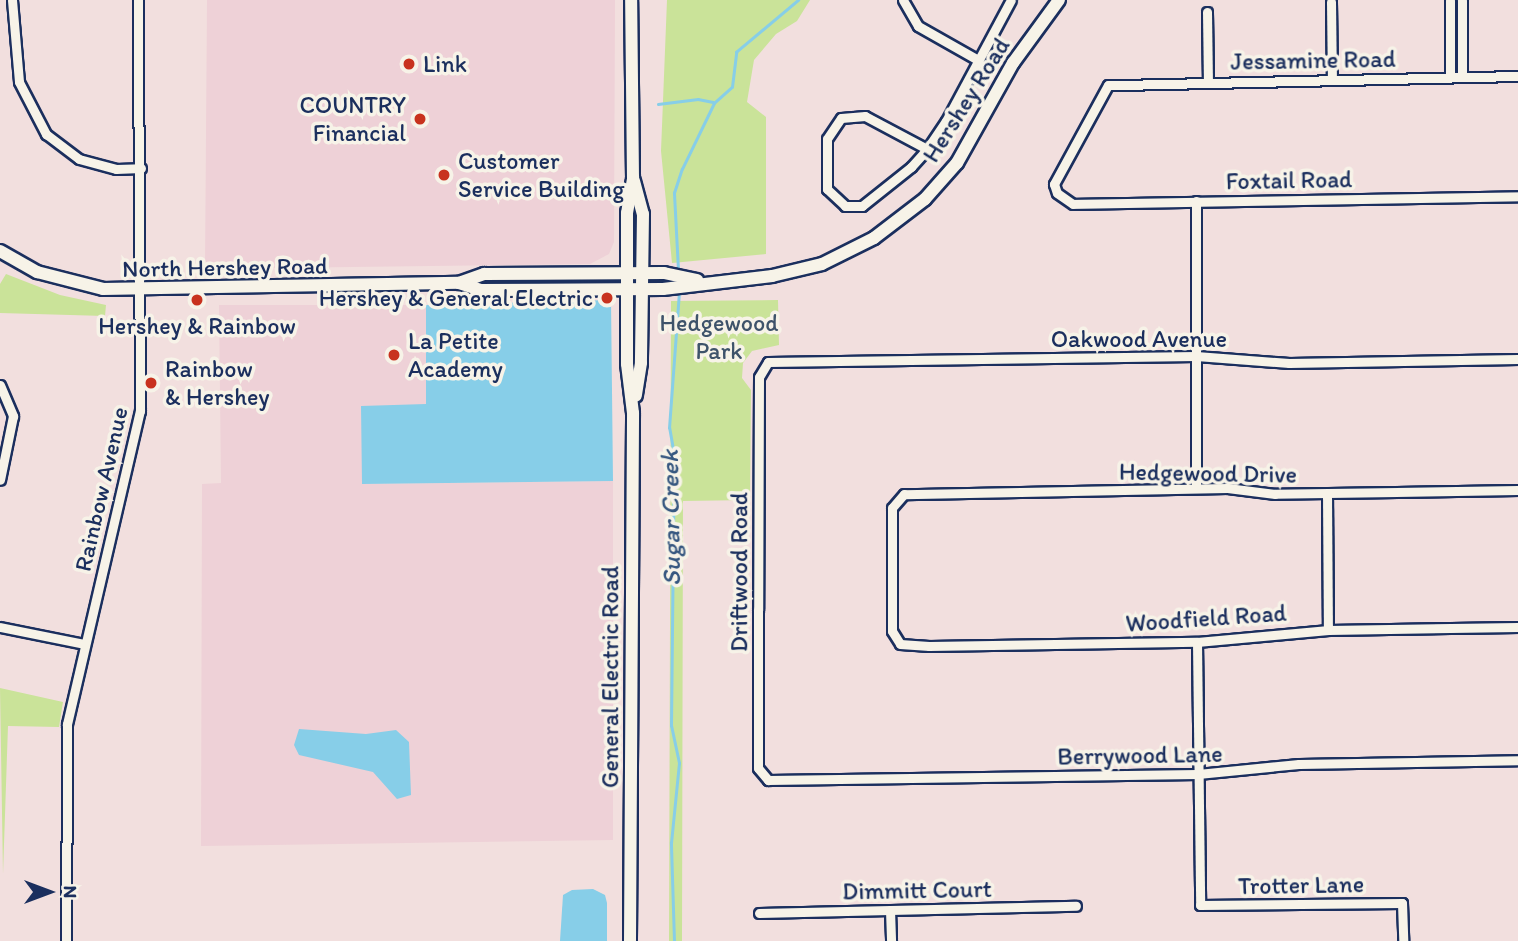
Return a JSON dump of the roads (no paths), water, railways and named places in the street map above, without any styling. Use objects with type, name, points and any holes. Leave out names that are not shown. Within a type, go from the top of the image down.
[{"type":"main road","name":"General Electric Road","points":[[630,941],[633,413],[627,289],[627,213],[633,178],[631,0]]},
{"type":"main road","name":"Hershey Road","points":[[627,289],[663,289],[772,276],[822,264],[874,238],[925,199],[957,163],[1013,63],[1059,0]]},
{"type":"main road","name":"General Electric Road","points":[[633,178],[643,214],[641,363],[633,413]]},
{"type":"main road","name":"North Hershey Road","points":[[0,251],[67,282],[141,290],[459,284],[480,290],[627,289]]},
{"type":"main road","name":"Hershey Road","points":[[643,273],[664,273],[708,282]]},
{"type":"main road","name":"North Hershey Road","points":[[459,284],[484,274],[643,273]]},
{"type":"street","points":[[12,0],[19,82],[46,134],[79,159],[116,169],[142,168]]},
{"type":"street","name":"Rainbow Avenue","points":[[66,941],[67,724],[141,411],[142,168],[138,0]]},
{"type":"street","points":[[902,0],[918,26],[978,60]]},
{"type":"street","points":[[927,149],[865,116],[849,115],[835,123],[827,139],[827,189],[845,206],[870,202],[927,149],[1012,0]]},
{"type":"street","points":[[1450,0],[1450,78]]},
{"type":"street","points":[[1462,0],[1462,77]]},
{"type":"street","points":[[1331,2],[1332,79]]},
{"type":"street","points":[[1207,12],[1208,81]]},
{"type":"street","name":"Jessamine Road","points":[[1063,200],[1054,184],[1058,173],[1108,85],[1518,76]]},
{"type":"street","name":"Foxtail Road","points":[[1063,200],[1073,204],[1518,195]]},
{"type":"street","points":[[1196,201],[1196,488]]},
{"type":"street","name":"Oakwood Avenue","points":[[763,367],[768,362],[1196,356],[1289,363],[1518,359]]},
{"type":"street","name":"Driftwood Road","points":[[762,776],[758,768],[758,610],[763,367]]},
{"type":"street","points":[[0,385],[13,416],[0,480]]},
{"type":"street","name":"Hedgewood Drive","points":[[898,643],[892,631],[892,508],[897,497],[1196,488],[1327,494],[1518,490]]},
{"type":"street","points":[[1327,494],[1328,630]]},
{"type":"street","points":[[0,627],[84,644]]},
{"type":"street","name":"Woodfield Road","points":[[898,643],[1197,642],[1328,630],[1518,627]]},
{"type":"street","points":[[1197,642],[1198,774]]},
{"type":"street","name":"Berrywood Lane","points":[[762,776],[782,781],[1198,774],[1298,764],[1518,760]]},
{"type":"street","name":"Trotter Lane","points":[[1198,774],[1200,905],[1402,903],[1403,941]]},
{"type":"street","name":"Dimmitt Court","points":[[759,913],[1076,906]]},
{"type":"street","points":[[890,910],[891,941]]},
{"type":"water","points":[[611,300],[613,481],[362,484],[361,406],[426,404],[426,305]]},
{"type":"water","points":[[299,729],[366,734],[396,730],[409,742],[411,795],[397,799],[373,772],[299,755],[294,745]]},
{"type":"water","points":[[593,889],[605,895],[607,941],[560,941],[563,895],[572,890]]},
{"type":"waterway","name":"Sugar Creek","points":[[678,270],[674,193],[682,169],[714,103],[732,87],[736,52],[798,0]]},
{"type":"waterway","name":"Sugar Creek","points":[[658,104],[698,99],[713,102]]},
{"type":"waterway","name":"Sugar Creek","points":[[674,941],[671,843],[679,763],[671,726],[674,455],[669,428],[679,291]]},
{"type":"place","name":"Link","points":[[409,64]]},
{"type":"place","name":"COUNTRY Financial","points":[[420,119]]},
{"type":"place","name":"Customer Service Building","points":[[444,175]]},
{"type":"place","name":"Hershey & General Electric","points":[[607,298]]},
{"type":"place","name":"Hershey & Rainbow","points":[[197,300]]},
{"type":"place","name":"La Petite Academy","points":[[394,355]]},
{"type":"place","name":"Rainbow & Hershey","points":[[151,383]]},
{"type":"park label","name":"Hedgewood Park","points":[[719,337]]}]
